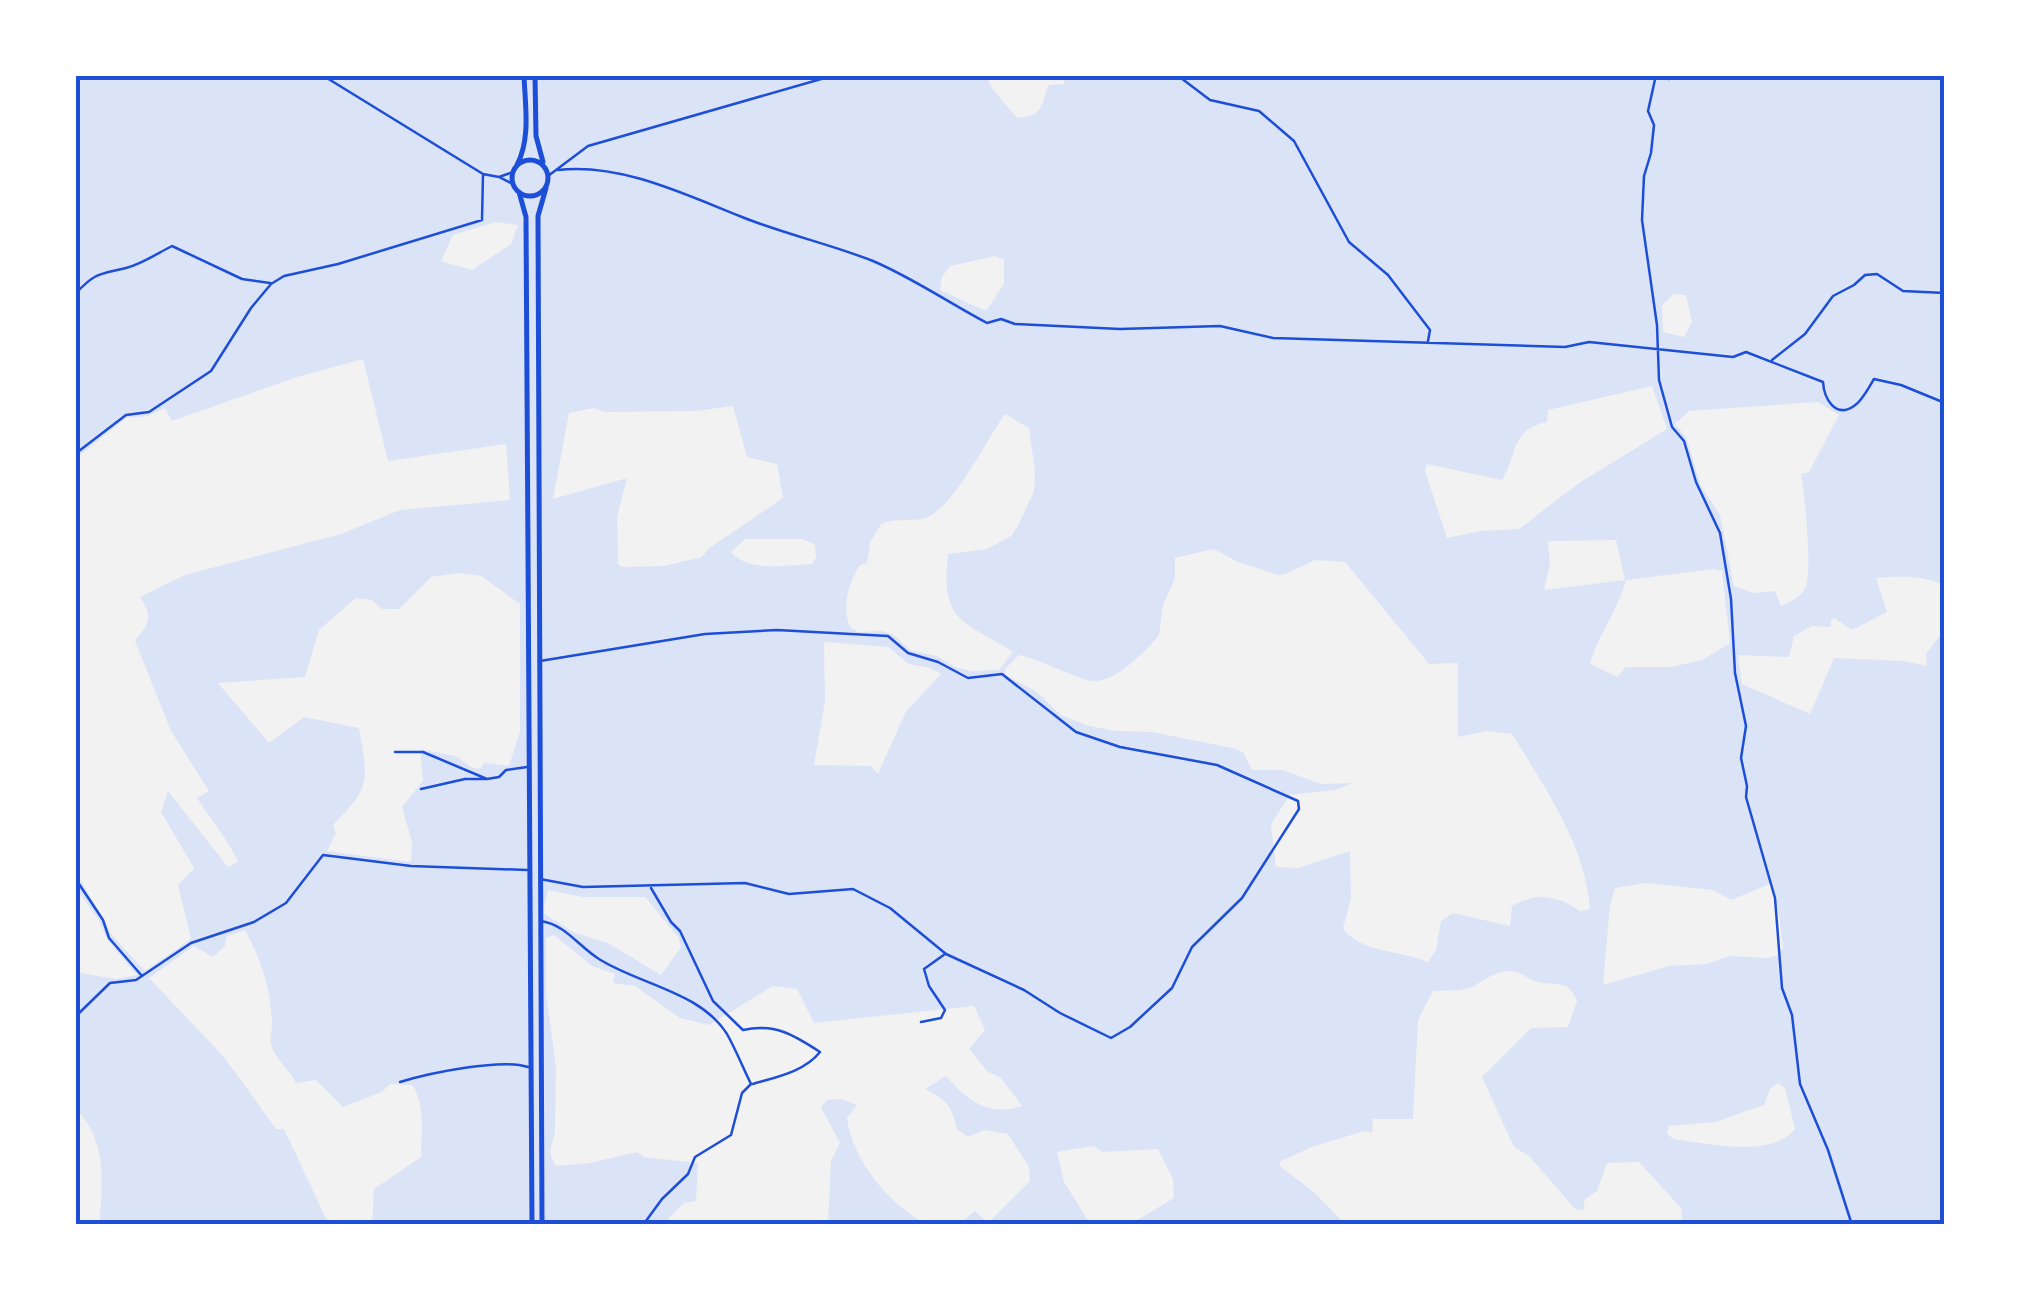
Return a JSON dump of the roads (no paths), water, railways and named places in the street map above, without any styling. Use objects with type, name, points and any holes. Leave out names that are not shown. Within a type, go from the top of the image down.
[{"type":"highway","points":[[524,75],[524,152],[514,169],[513,184],[526,217],[532,1225]]},
{"type":"highway","points":[[535,75],[536,136],[547,173],[538,216],[542,1225]]},
{"type":"highway","points":[[514,169],[531,160],[547,173]]},
{"type":"highway","points":[[519,192],[536,195],[546,188]]},
{"type":"street","points":[[322,75],[483,174],[513,184]]},
{"type":"street","points":[[558,170],[588,146],[834,75]]},
{"type":"street","points":[[1178,75],[1210,100],[1259,111],[1294,141],[1349,242],[1405,295],[1430,330],[1428,342]]},
{"type":"street","points":[[1681,75],[1668,79],[1656,75],[1648,111],[1654,125],[1652,153],[1644,176],[1642,220],[1657,326],[1658,380],[1668,415],[1684,441],[1696,482],[1720,533],[1746,726],[1741,758],[1748,786],[1746,797],[1775,898],[1782,988],[1792,1015],[1800,1084],[1828,1150],[1852,1225]]},
{"type":"street","points":[[547,173],[582,168],[630,176],[687,195],[869,260],[988,322],[1001,318],[1016,324],[1120,330],[1220,326],[1273,338],[1565,347],[1589,342],[1733,358],[1746,352],[1823,382],[1826,399],[1834,408],[1855,406],[1874,379],[1945,403]]},
{"type":"street","points":[[498,177],[514,169]]},
{"type":"street","points":[[75,454],[126,415],[149,412],[211,371],[251,308],[271,284],[284,276],[338,264],[482,220],[483,174]]},
{"type":"street","points":[[75,294],[86,281],[107,270],[128,268],[172,246],[242,279],[271,284]]},
{"type":"street","points":[[1772,360],[1805,334],[1833,296],[1865,275],[1877,274],[1903,291],[1945,293]]},
{"type":"street","points":[[539,662],[705,634],[777,630],[888,636],[908,653],[938,662],[968,678],[1002,674],[1076,732],[1120,746],[1217,765],[1268,785],[1298,801],[1300,808],[1242,898],[1192,947],[1172,988],[1130,1027],[1110,1038],[1024,990],[946,954],[890,908],[853,889],[789,894],[745,882],[584,887],[539,880]]},
{"type":"street","points":[[395,752],[423,752],[487,779]]},
{"type":"street","points":[[421,789],[500,777],[506,770],[528,767]]},
{"type":"street","points":[[75,1017],[110,983],[143,977],[192,943],[254,922],[286,903],[323,855],[410,866],[529,870]]},
{"type":"street","points":[[75,878],[109,938],[143,977]]},
{"type":"street","points":[[644,1225],[662,1199],[688,1174],[695,1157],[732,1135],[742,1093],[752,1084],[812,1063],[820,1052],[788,1032],[764,1025],[744,1030],[714,1002],[680,931],[650,887]]},
{"type":"street","points":[[539,921],[554,924],[600,960],[706,1014],[725,1031],[752,1084]]},
{"type":"street","points":[[922,1022],[941,1018],[945,1010],[924,969],[946,954]]},
{"type":"street","points":[[400,1082],[456,1068],[517,1062],[530,1068]]}]
